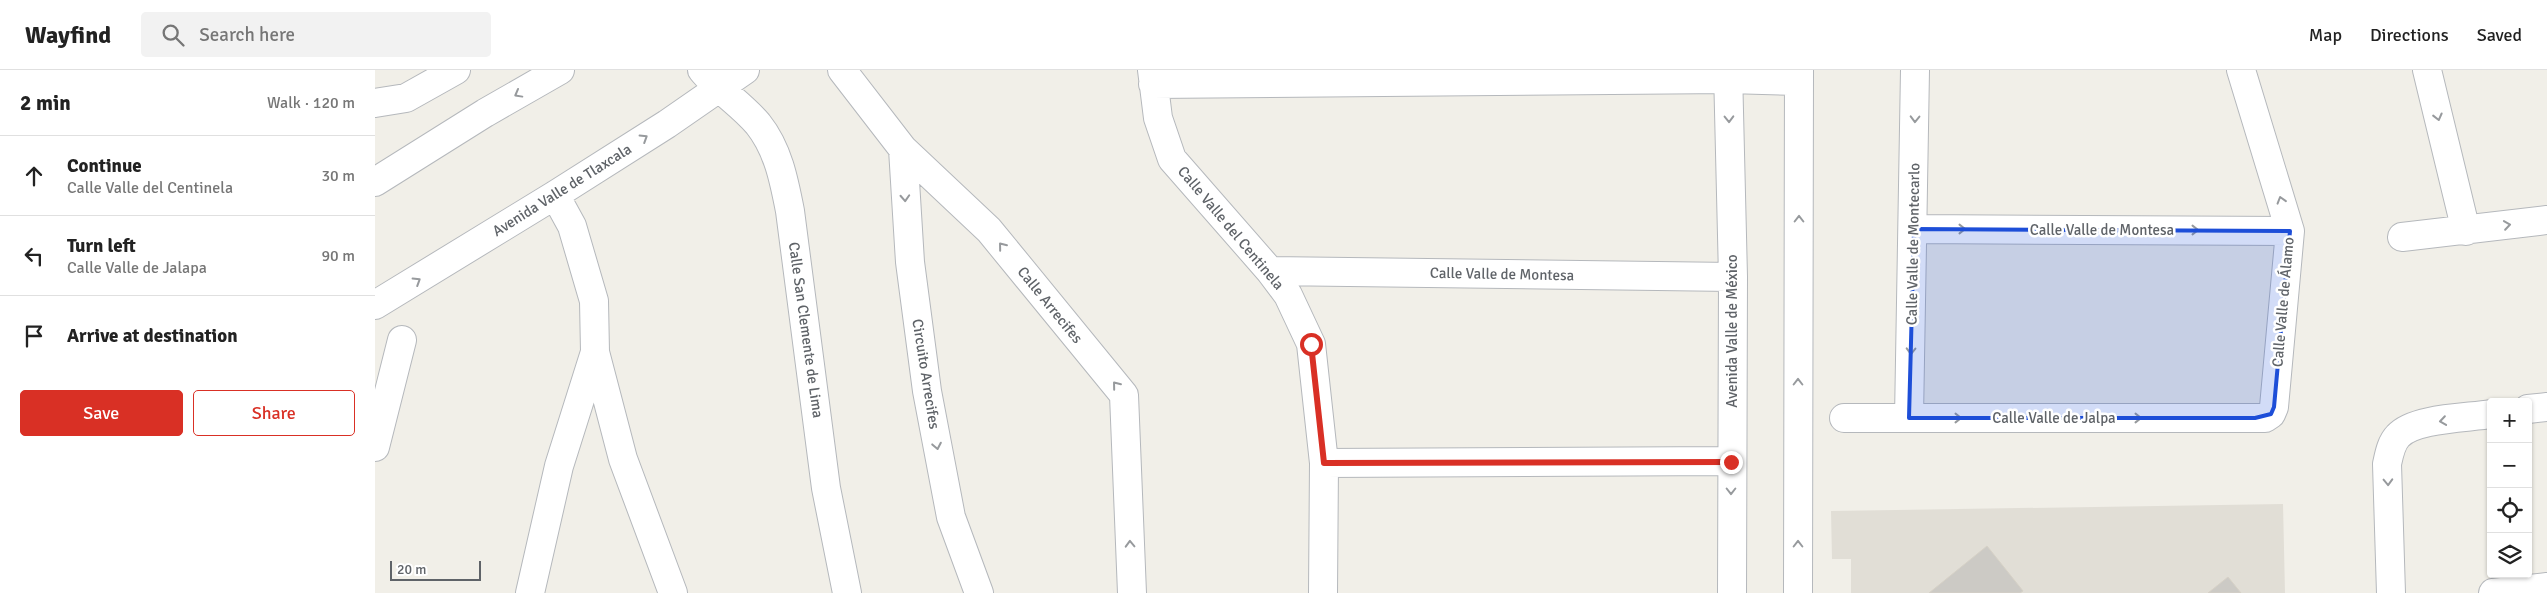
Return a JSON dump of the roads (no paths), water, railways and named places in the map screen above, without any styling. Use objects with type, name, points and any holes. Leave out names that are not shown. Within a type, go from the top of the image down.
[{"type":"street","points":[[375,104],[406,98],[456,70]]},
{"type":"street","points":[[375,182],[485,113],[561,70]]},
{"type":"street","name":"Avenida Valle de Tlaxcala","points":[[375,305],[555,195],[710,79],[745,70]]},
{"type":"street","name":"Calle Arrecifes","points":[[842,70],[903,150],[989,230],[1124,395],[1131,593]]},
{"type":"street","name":"Calle Valle de Montecarlo","points":[[1909,418],[1914,229],[1915,70]]},
{"type":"street","name":"Calle Valle de Álamo","points":[[2241,70],[2290,231],[2274,407],[2271,414],[2265,418]]},
{"type":"street","points":[[2427,70],[2466,230]]},
{"type":"street","name":"Avenida Valle de México","points":[[1728,75],[1733,277],[1731,593]]},
{"type":"street","points":[[1153,77],[1799,76],[1798,593]]},
{"type":"street","name":"Calle Valle del Centinela","points":[[1153,77],[1158,118],[1172,159],[1270,271],[1287,295],[1311,344],[1324,463],[1323,593]]},
{"type":"street","name":"Calle San Clemente de Lima","points":[[710,79],[757,123],[769,140],[781,168],[790,210],[826,488],[847,593]]},
{"type":"street","name":"Circuito Arrecifes","points":[[903,150],[910,262],[927,391],[951,517],[979,593]]},
{"type":"street","points":[[555,195],[572,226],[594,301],[595,352],[623,459],[673,593]]},
{"type":"street","points":[[2402,237],[2547,220]]},
{"type":"street","name":"Calle Valle de Montesa","points":[[1914,229],[2290,231]]},
{"type":"street","name":"Calle Valle de Montesa","points":[[1270,271],[1733,277]]},
{"type":"street","points":[[375,447],[403,340]]},
{"type":"street","points":[[530,593],[559,466],[595,352]]},
{"type":"street","points":[[2532,409],[2547,407]]},
{"type":"street","points":[[2391,593],[2387,464],[2389,451],[2398,436],[2415,425],[2487,415]]},
{"type":"street","name":"Calle Valle de Jalpa","points":[[1844,418],[2265,418]]},
{"type":"street","points":[[1324,463],[1731,462]]},
{"type":"street","points":[[2493,593],[2547,587]]}]
